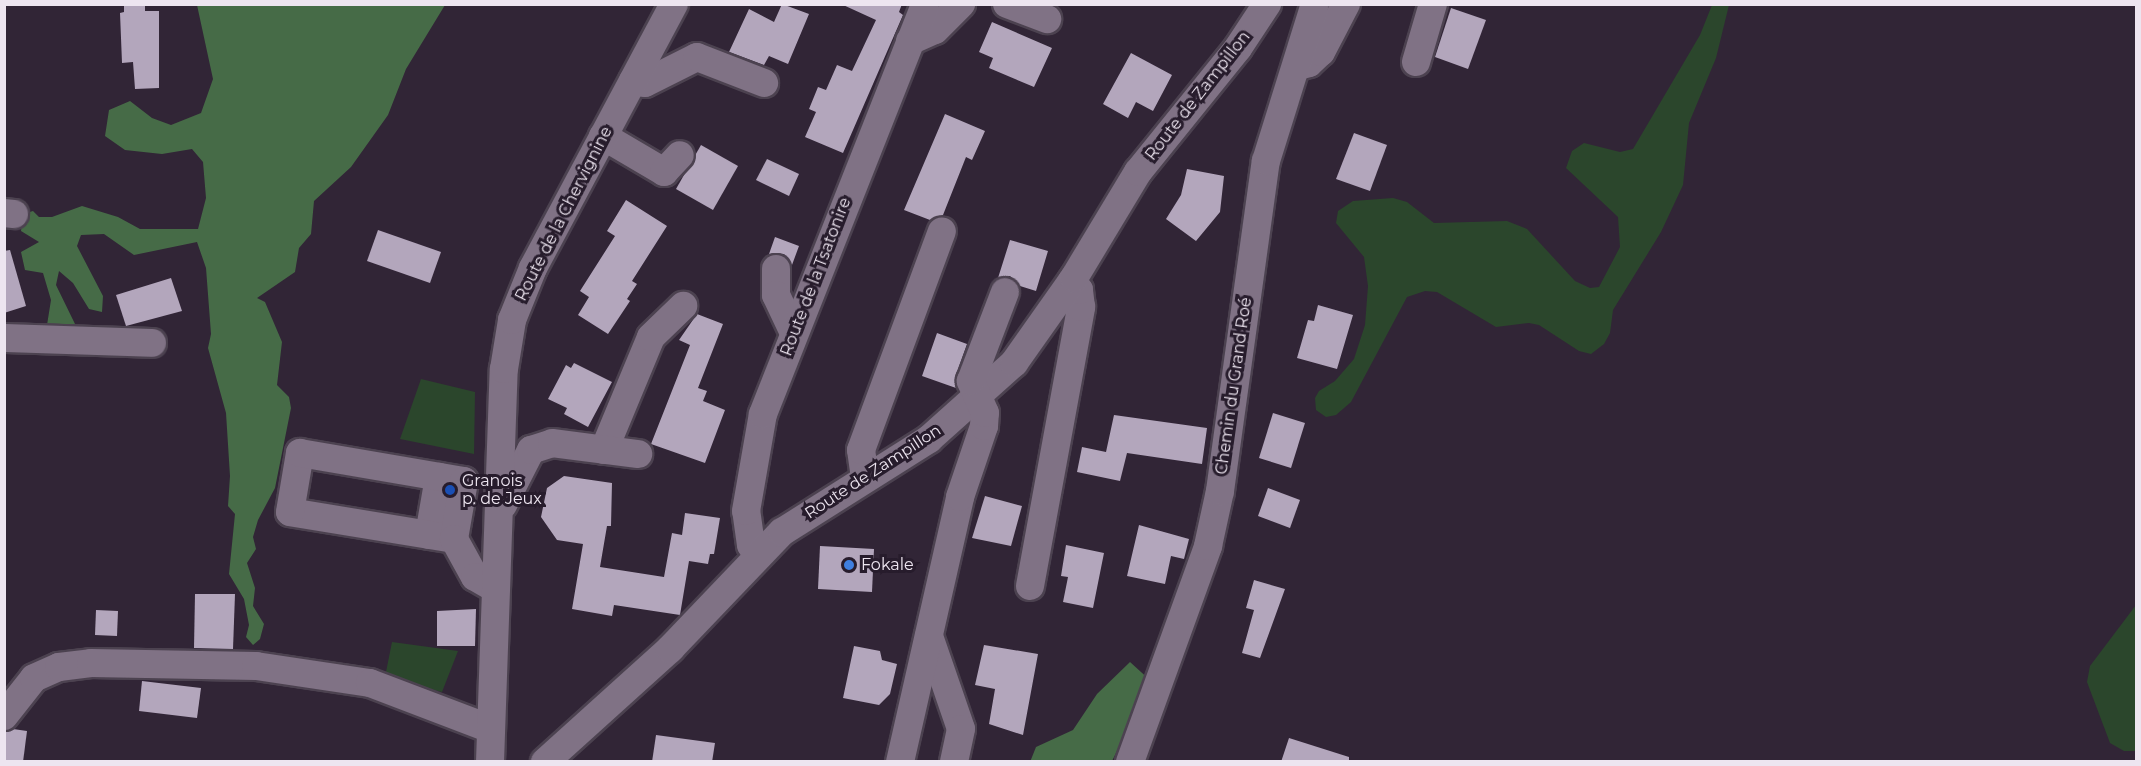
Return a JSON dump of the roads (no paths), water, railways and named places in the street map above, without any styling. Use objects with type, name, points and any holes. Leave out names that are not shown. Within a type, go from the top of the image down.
[{"type":"street","name":"Route de la Chervignine","points":[[490,762],[504,369],[512,320],[529,277],[674,4]]},
{"type":"street","name":"Route de la Tsatonire","points":[[758,556],[751,544],[747,499],[763,414],[925,4]]},
{"type":"street","points":[[910,41],[935,30],[961,4]]},
{"type":"street","points":[[1007,4],[1047,19]]},
{"type":"street","name":"Route de Zampillon","points":[[545,762],[678,642],[758,556],[801,519],[929,439],[979,398],[1021,355],[1071,282],[1138,172],[1238,48],[1267,4]]},
{"type":"street","name":"Chemin du Grand Roé","points":[[1130,762],[1208,546],[1220,490],[1266,161],[1298,66],[1315,4]]},
{"type":"street","points":[[1298,66],[1309,63],[1321,52],[1346,4]]},
{"type":"street","points":[[1416,62],[1433,4]]},
{"type":"street","points":[[633,81],[645,83],[697,57],[712,60],[764,83]]},
{"type":"street","points":[[603,136],[664,172],[680,155]]},
{"type":"street","points":[[865,478],[861,450],[942,231]]},
{"type":"street","points":[[776,270],[776,296],[794,333]]},
{"type":"street","points":[[1030,586],[1082,307],[1079,290],[1071,282]]},
{"type":"street","points":[[900,762],[960,497],[984,426],[979,398],[971,381],[1005,292]]},
{"type":"street","points":[[604,450],[651,337],[683,306]]},
{"type":"street","points":[[4,338],[152,343]]},
{"type":"street","points":[[499,512],[531,450],[552,443],[638,454]]},
{"type":"street","points":[[441,537],[290,512],[300,453],[439,477],[441,537],[475,577],[496,589]]},
{"type":"street","points":[[929,636],[961,729],[954,762]]},
{"type":"street","points":[[4,716],[34,678],[60,667],[91,663],[256,666],[370,683],[491,729]]},
{"type":"place","name":"Granois p. de Jeux","points":[[450,490]]},
{"type":"place","name":"Fokale","points":[[849,565]]}]
